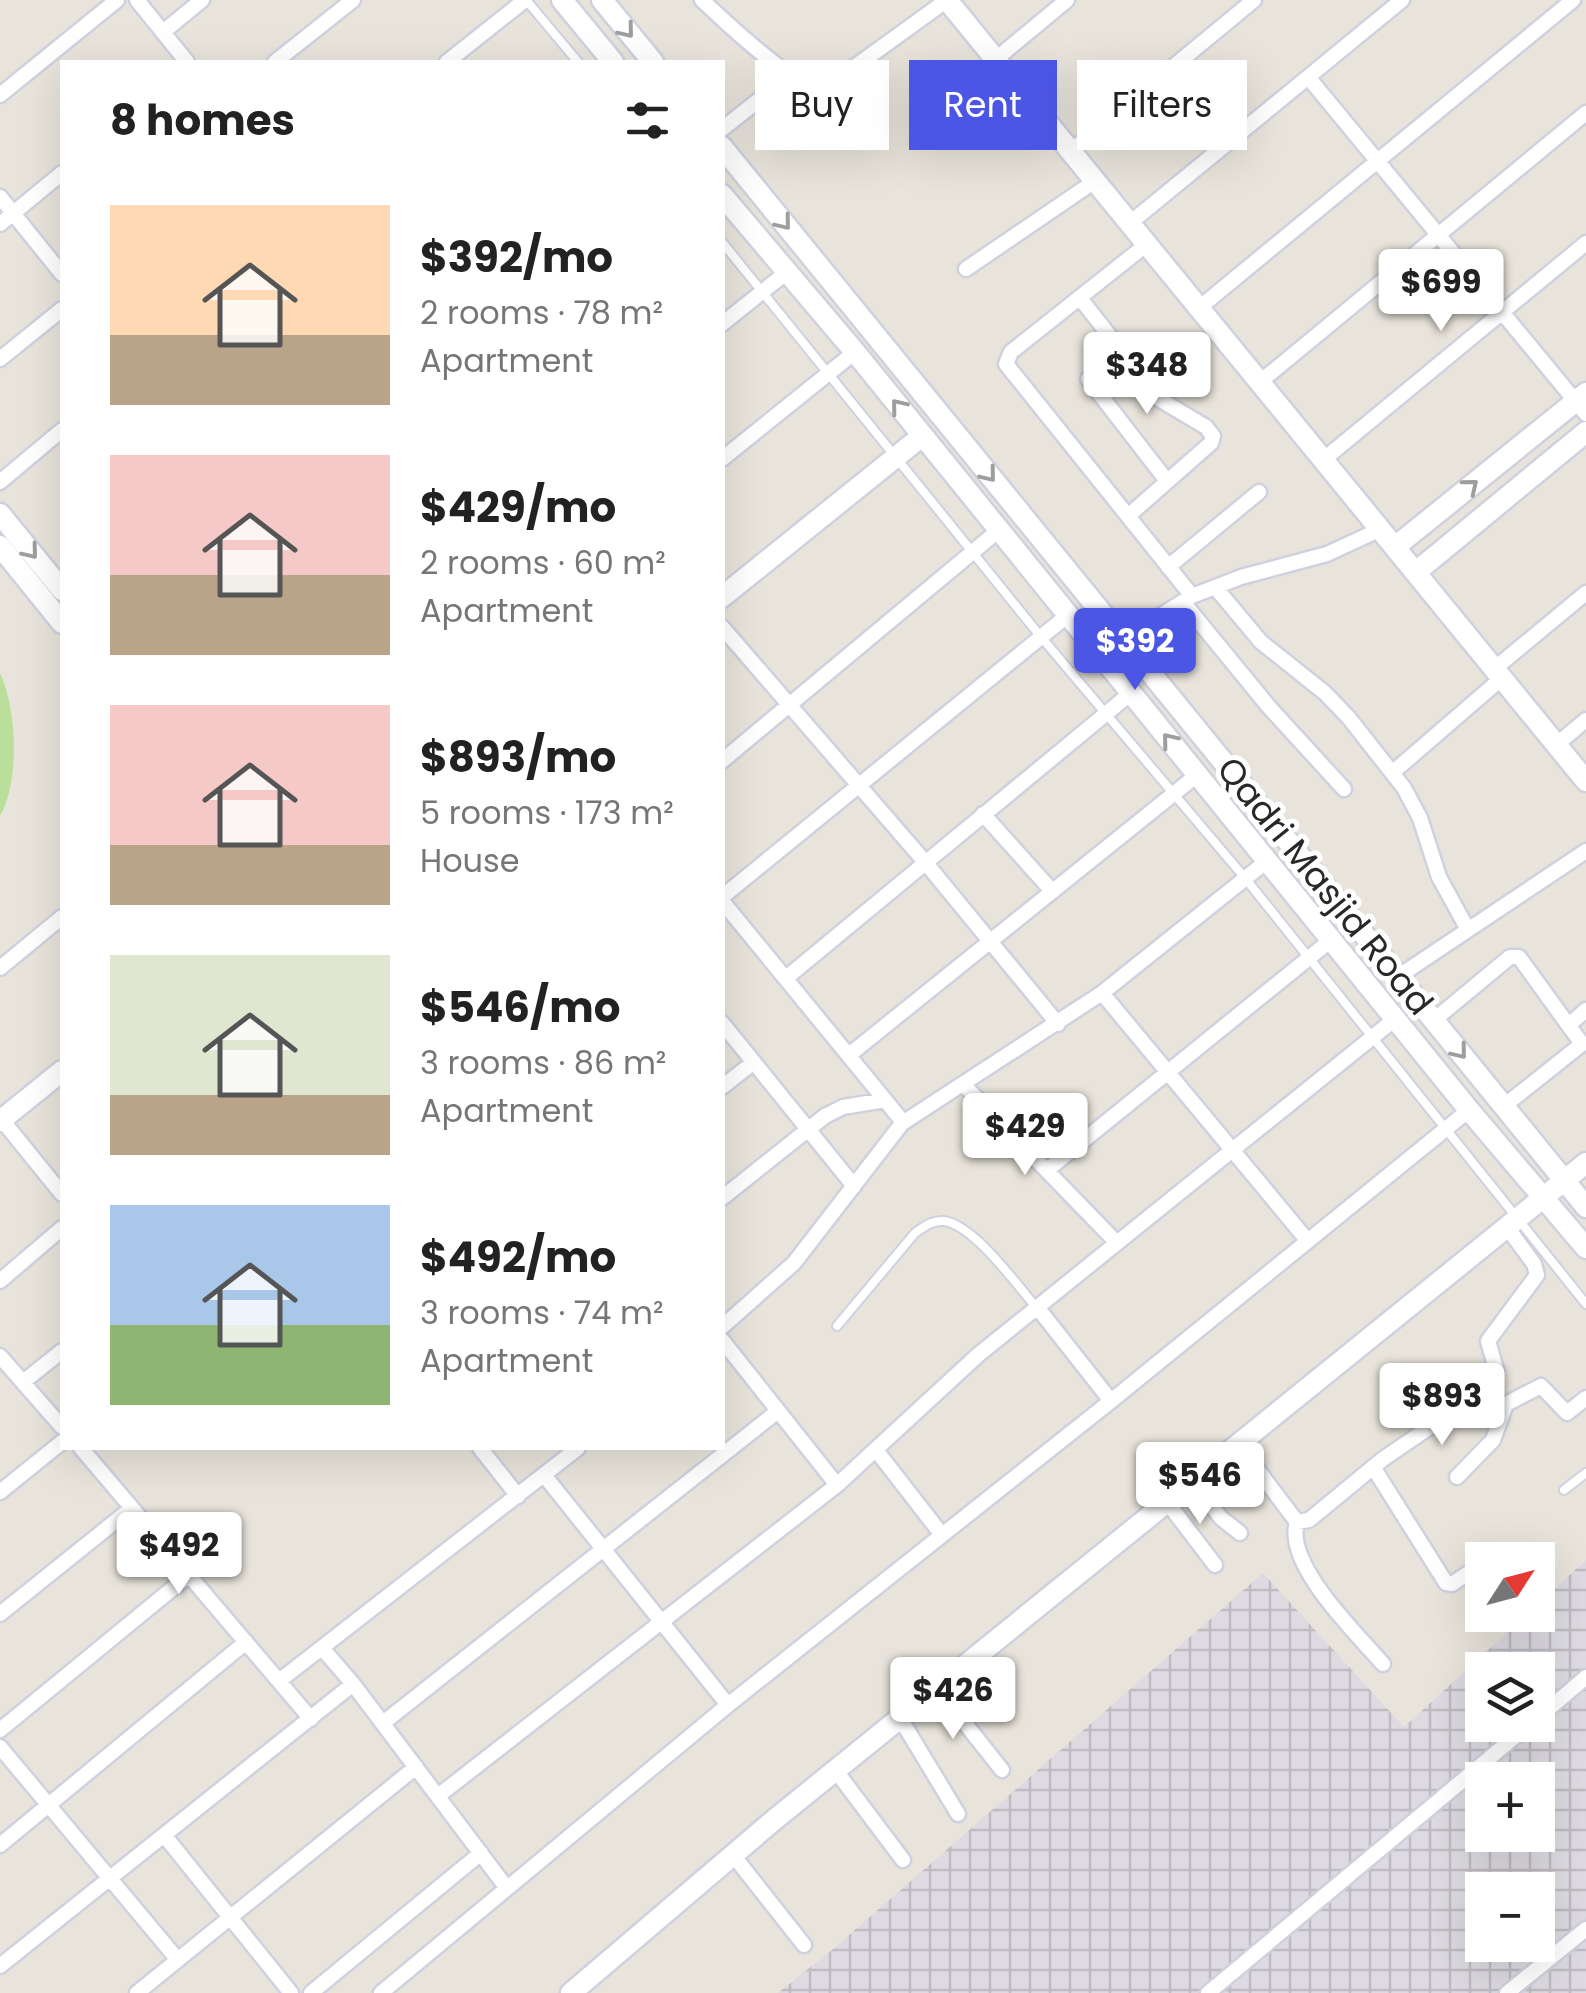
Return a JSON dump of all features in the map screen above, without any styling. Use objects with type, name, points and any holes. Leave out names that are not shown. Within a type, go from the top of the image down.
[{"type":"street","points":[[0,95],[117,0]]},
{"type":"street","points":[[137,0],[185,60]]},
{"type":"street","points":[[163,32],[202,0]]},
{"type":"street","points":[[279,60],[353,0]]},
{"type":"street","points":[[450,60],[525,0]]},
{"type":"street","points":[[562,0],[610,60]]},
{"type":"street","points":[[602,0],[651,60]]},
{"type":"street","points":[[702,0],[775,60]]},
{"type":"street","points":[[861,60],[947,0],[1586,780]]},
{"type":"street","points":[[996,59],[1068,0]]},
{"type":"street","points":[[1071,151],[1254,0]]},
{"type":"street","points":[[1130,223],[1402,0]]},
{"type":"street","points":[[1199,308],[1576,0],[1586,10]]},
{"type":"street","points":[[1308,77],[1501,312],[1582,403],[1395,547]]},
{"type":"street","points":[[725,127],[755,103]]},
{"type":"street","points":[[1260,382],[1586,113]]},
{"type":"street","name":"Qadri Masjid Road","points":[[725,151],[1586,1208]]},
{"type":"street","points":[[0,224],[60,174]]},
{"type":"street","points":[[966,270],[1096,181]]},
{"type":"street","points":[[0,197],[60,272]]},
{"type":"street","name":"Qadri Masjid Road","points":[[725,199],[855,352],[1469,1110],[1586,1248]]},
{"type":"street","points":[[1323,460],[1586,242]]},
{"type":"street","points":[[1147,244],[1011,352],[1006,364],[1168,566],[1187,599],[1269,707],[1344,789]]},
{"type":"street","points":[[725,322],[786,272]]},
{"type":"street","points":[[1080,298],[1160,399],[1212,433],[1211,443],[1128,516]]},
{"type":"street","points":[[0,359],[60,311]]},
{"type":"street","points":[[725,457],[855,352]]},
{"type":"street","points":[[1088,379],[1167,481]]},
{"type":"street","points":[[0,482],[60,432]]},
{"type":"street","points":[[1416,572],[1586,432]]},
{"type":"street","points":[[725,595],[922,436]]},
{"type":"street","points":[[1168,566],[1259,492]]},
{"type":"street","points":[[0,514],[57,591]]},
{"type":"street","points":[[1123,639],[1187,599],[1215,587],[1241,576],[1327,554],[1381,529]]},
{"type":"street","points":[[725,759],[999,530]]},
{"type":"street","points":[[0,546],[57,591]]},
{"type":"street","points":[[1215,587],[1261,642],[1325,693],[1349,718],[1392,773],[1420,818],[1438,877],[1467,928]]},
{"type":"street","points":[[1392,773],[1586,593]]},
{"type":"street","points":[[725,897],[1068,615]]},
{"type":"street","points":[[725,630],[860,785],[1058,1024]]},
{"type":"street","points":[[786,978],[1131,693]]},
{"type":"street","points":[[1556,745],[1586,720]]},
{"type":"street","points":[[848,1055],[1197,775]]},
{"type":"street","points":[[983,814],[1052,892]]},
{"type":"street","points":[[1398,976],[1586,851]]},
{"type":"street","points":[[725,1324],[794,1263],[901,1124],[1102,993],[1267,861]]},
{"type":"street","points":[[725,903],[901,1124]]},
{"type":"street","points":[[0,968],[60,919]]},
{"type":"street","points":[[1047,1170],[1331,940]]},
{"type":"street","points":[[1434,1020],[1515,954],[1582,1041],[1580,1048],[1504,1106]]},
{"type":"street","points":[[1102,993],[1307,1240]]},
{"type":"street","points":[[1570,1024],[1586,1010]]},
{"type":"street","points":[[438,1796],[837,1485],[978,1355],[1395,1019]]},
{"type":"street","points":[[725,1027],[854,1186]]},
{"type":"street","points":[[725,1085],[754,1062]]},
{"type":"street","points":[[60,1073],[1,1120],[60,1192]]},
{"type":"street","points":[[963,1084],[1117,1243]]},
{"type":"street","points":[[725,1196],[842,1107],[884,1100]]},
{"type":"street","points":[[381,1993],[728,1705],[1112,1401],[1469,1110]]},
{"type":"street","points":[[580,1990],[733,1855],[1586,1162]]},
{"type":"street","points":[[1297,1522],[1319,1514],[1373,1467],[1448,1416],[1496,1369],[1488,1341],[1537,1275],[1512,1223]]},
{"type":"street","points":[[0,1281],[60,1230]]},
{"type":"street","points":[[1036,1308],[1112,1401]]},
{"type":"street","points":[[725,1344],[837,1485]]},
{"type":"street","points":[[23,1382],[60,1353]]},
{"type":"street","points":[[0,1356],[60,1424]]},
{"type":"street","points":[[1457,1477],[1493,1440],[1502,1411],[1511,1400],[1541,1386],[1567,1413],[1586,1398]]},
{"type":"street","points":[[383,1723],[778,1411]]},
{"type":"street","points":[[0,1492],[60,1444]]},
{"type":"street","points":[[1238,1444],[1297,1522]]},
{"type":"street","points":[[87,1450],[311,1719]]},
{"type":"street","points":[[482,1450],[518,1496]]},
{"type":"street","points":[[279,1681],[575,1450]]},
{"type":"street","points":[[876,1450],[942,1535]]},
{"type":"street","points":[[1373,1467],[1446,1583],[1452,1584],[1465,1575]]},
{"type":"street","points":[[544,1475],[728,1705]]},
{"type":"street","points":[[1192,1481],[1221,1518],[1240,1533]]},
{"type":"street","points":[[1166,1502],[1215,1565]]},
{"type":"street","points":[[0,1614],[132,1508]]},
{"type":"street","points":[[1297,1522],[1294,1533],[1300,1558],[1332,1605],[1383,1664]]},
{"type":"street","points":[[0,1730],[190,1575]]},
{"type":"street","points":[[0,1845],[246,1642]]},
{"type":"street","points":[[322,1648],[506,1887]]},
{"type":"street","points":[[1555,1704],[1586,1678]]},
{"type":"street","points":[[0,1966],[353,1684]]},
{"type":"street","points":[[937,1688],[1002,1770]]},
{"type":"street","points":[[900,1718],[958,1814]]},
{"type":"street","points":[[1216,1990],[1509,1742]]},
{"type":"street","points":[[0,1746],[178,1960]]},
{"type":"street","points":[[138,1993],[416,1767]]},
{"type":"street","points":[[836,1771],[903,1860]]},
{"type":"street","points":[[164,1835],[291,1993]]},
{"type":"street","points":[[311,1993],[481,1853]]},
{"type":"street","points":[[733,1855],[804,1945]]},
{"type":"street","points":[[1506,1993],[1586,1929]]},
{"type":"lane","points":[[525,0],[576,60]]},
{"type":"lane","points":[[725,246],[1041,638],[1245,878],[1446,1128],[1512,1223],[1586,1304]]},
{"type":"lane","points":[[837,1326],[915,1233],[928,1224],[943,1221],[958,1226],[978,1242],[1036,1308]]},
{"type":"lane","points":[[1564,1490],[1586,1473]]},
{"type":"shaded area","points":[[1586,1560],[1586,1993],[778,1993],[1263,1573],[1404,1727],[1465,1671],[1465,1742],[1555,1742],[1555,1652],[1486,1652],[1507,1632],[1555,1632],[1555,1588]]},
{"type":"green space","points":[[0,673],[10,706],[14,745],[11,784],[0,816]]}]
